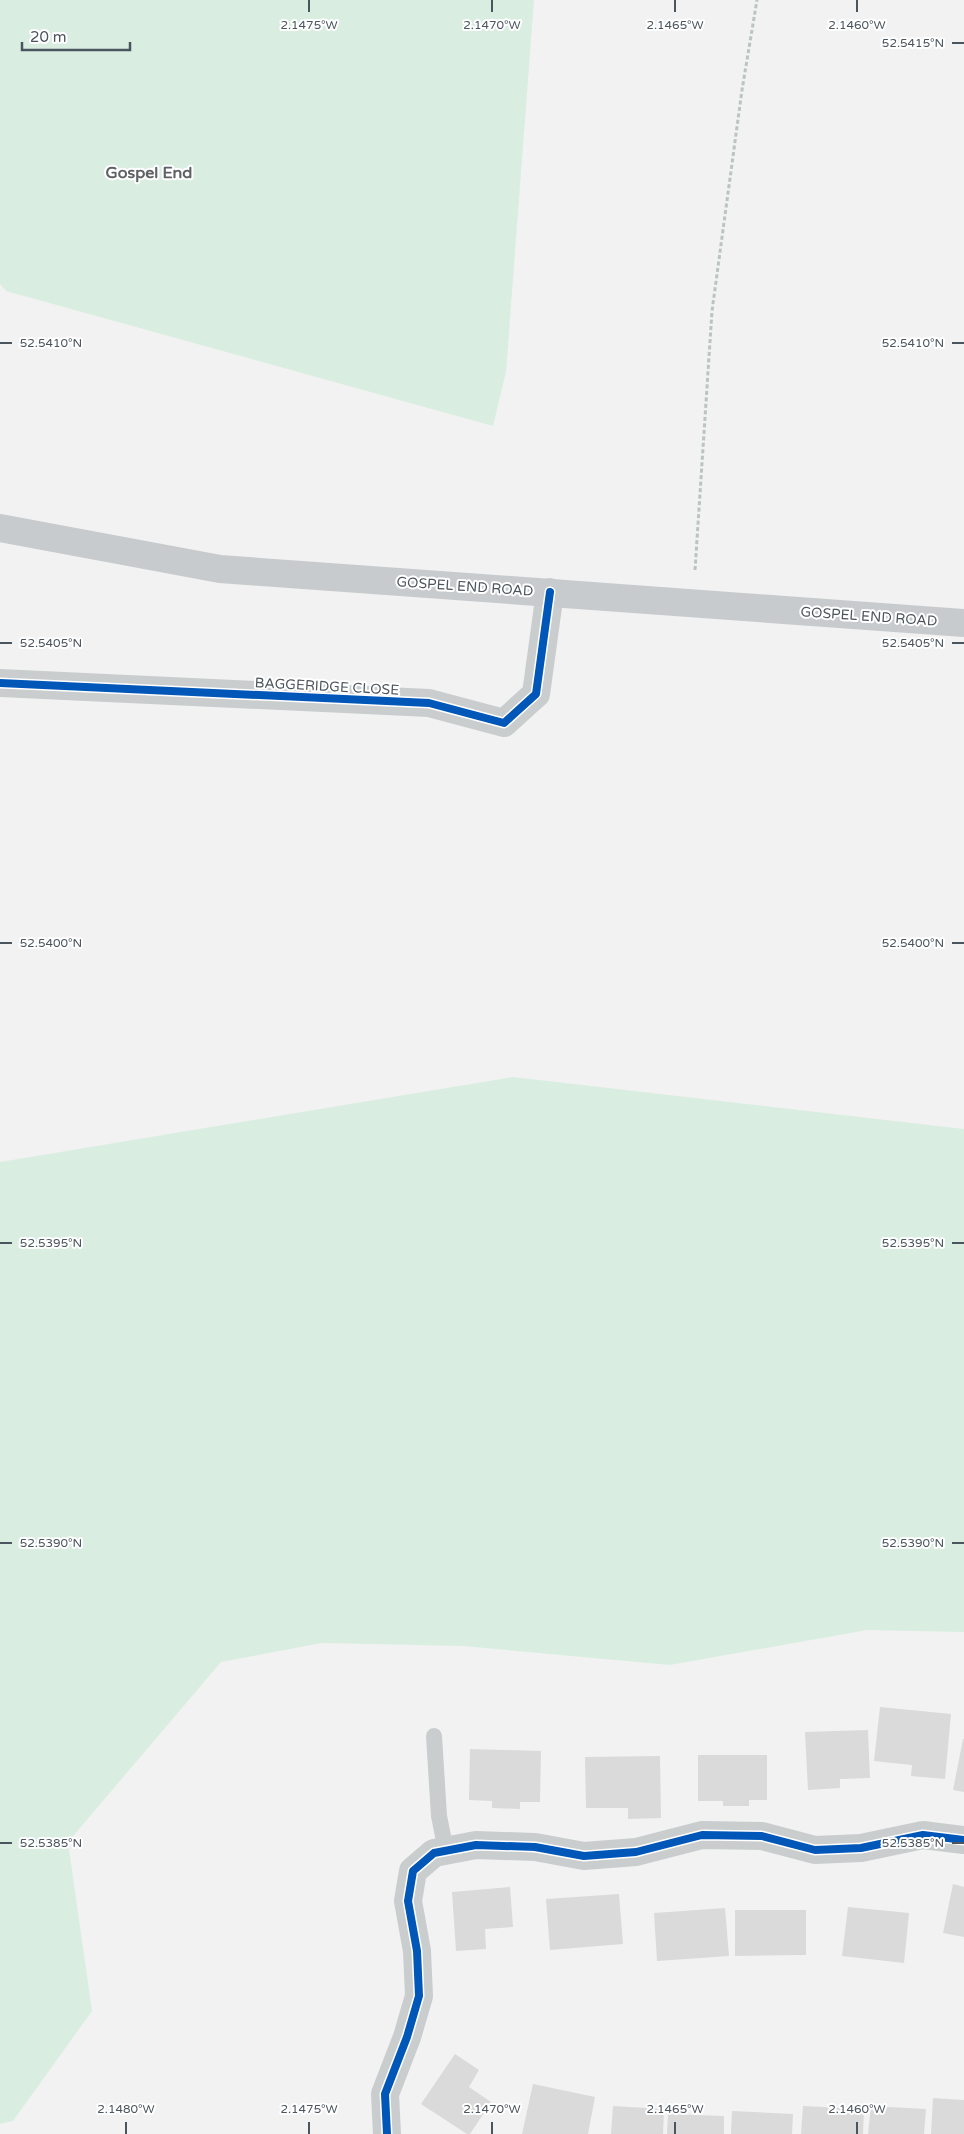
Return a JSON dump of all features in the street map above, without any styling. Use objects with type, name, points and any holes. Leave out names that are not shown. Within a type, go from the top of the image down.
[{"type":"main road","name":"GOSPEL END ROAD","points":[[0,528],[220,569],[964,623]]},
{"type":"street","name":"BAGGERIDGE CLOSE","points":[[0,683],[429,703],[504,723],[536,694],[550,592]]},
{"type":"street","points":[[387,2134],[385,2094],[407,2037],[419,1996],[417,1951],[408,1901],[413,1871],[434,1853],[476,1845],[525,1847],[584,1856],[636,1852],[702,1835],[762,1836],[815,1850],[861,1848],[923,1835],[964,1840]]},
{"type":"lane","points":[[434,1736],[439,1816],[446,1851]]},
{"type":"path","points":[[693,603],[712,311],[742,90],[757,0]]},
{"type":"green space","points":[[0,0],[534,0],[506,372],[493,426],[6,291],[0,284]]},
{"type":"green space","points":[[513,1077],[964,1129],[964,1632],[867,1630],[670,1665],[463,1646],[322,1643],[221,1662],[68,1842],[92,2011],[13,2121],[0,2124],[0,1162]]},
{"type":"building","points":[[880,1707],[951,1714],[945,1779],[911,1776],[912,1765],[874,1761]]},
{"type":"building","points":[[868,1730],[870,1778],[840,1779],[840,1788],[808,1790],[805,1732]]},
{"type":"building","points":[[964,1739],[964,1792],[953,1790]]},
{"type":"building","points":[[470,1749],[541,1751],[540,1802],[520,1802],[520,1809],[492,1808],[492,1801],[469,1800]]},
{"type":"building","points":[[698,1755],[767,1755],[767,1800],[749,1800],[749,1806],[723,1806],[723,1801],[698,1801]]},
{"type":"building","points":[[660,1756],[661,1818],[628,1819],[628,1808],[586,1808],[585,1757]]},
{"type":"building","points":[[953,1884],[964,1887],[964,1937],[943,1933]]},
{"type":"building","points":[[510,1887],[513,1927],[485,1929],[486,1949],[456,1951],[452,1892]]},
{"type":"building","points":[[619,1894],[623,1944],[550,1950],[546,1899]]},
{"type":"building","points":[[848,1907],[909,1913],[904,1963],[842,1956]]},
{"type":"building","points":[[725,1908],[729,1956],[657,1961],[654,1913]]},
{"type":"building","points":[[735,1910],[806,1910],[806,1955],[735,1956]]},
{"type":"building","points":[[455,2054],[479,2070],[469,2087],[491,2102],[470,2134],[467,2134],[421,2104]]},
{"type":"building","points":[[533,2084],[595,2097],[588,2134],[522,2134]]},
{"type":"building","points":[[933,2098],[964,2100],[964,2134],[931,2134]]},
{"type":"building","points":[[613,2106],[664,2109],[663,2134],[611,2134]]},
{"type":"building","points":[[803,2106],[864,2109],[863,2134],[801,2134]]},
{"type":"building","points":[[871,2106],[926,2109],[924,2134],[868,2134]]},
{"type":"building","points":[[732,2111],[793,2114],[792,2134],[731,2134]]},
{"type":"building","points":[[668,2114],[724,2116],[724,2134],[667,2134]]},
{"type":"cycle path","points":[[0,683],[429,703],[504,723],[536,694],[550,592]]},
{"type":"cycle path","points":[[387,2134],[385,2094],[407,2037],[419,1996],[417,1951],[408,1901],[413,1871],[434,1853],[476,1845],[535,1847],[584,1856],[636,1852],[702,1835],[762,1836],[815,1850],[861,1848],[923,1835],[964,1840]]},
{"type":"district","name":"Gospel End","points":[[149,172]]}]
